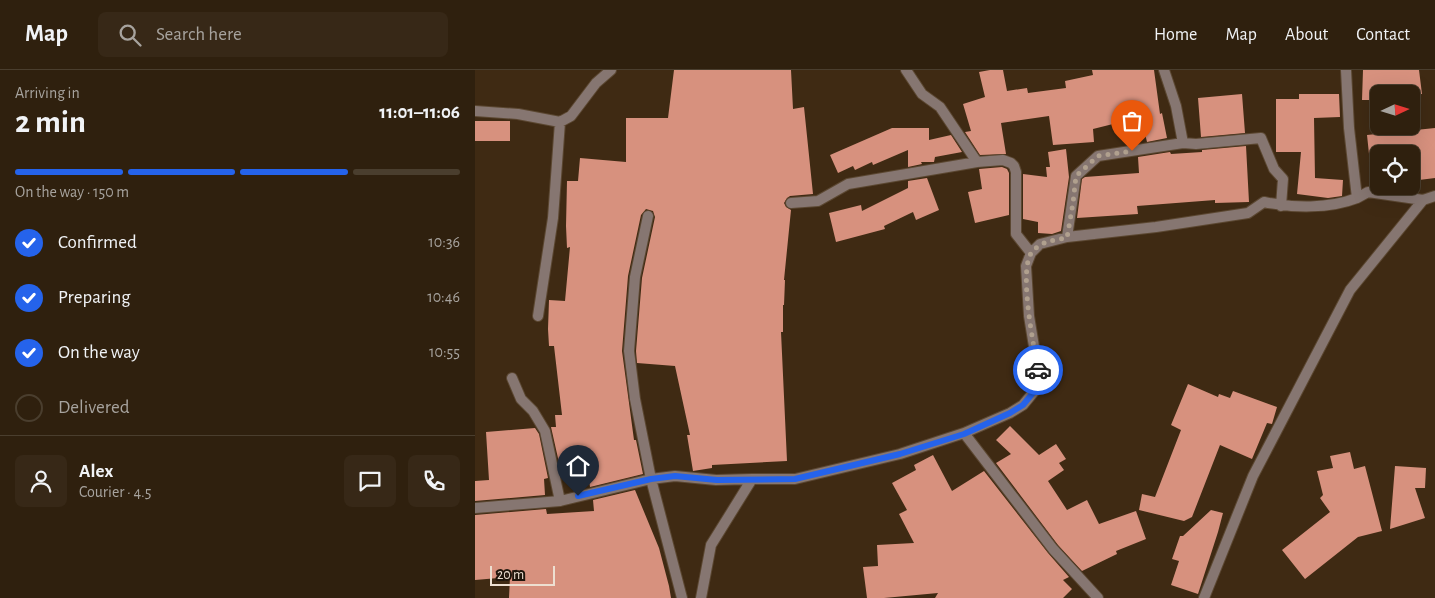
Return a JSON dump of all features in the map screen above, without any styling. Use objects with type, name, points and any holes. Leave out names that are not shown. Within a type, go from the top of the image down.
[{"type":"street","points":[[475,111],[518,114],[560,122],[571,116],[596,83],[611,70]]},
{"type":"street","points":[[906,70],[922,94],[941,107],[977,162]]},
{"type":"street","points":[[1164,70],[1176,106],[1183,143]]},
{"type":"street","points":[[1346,70],[1349,128],[1357,198]]},
{"type":"street","points":[[538,316],[553,218],[560,122]]},
{"type":"street","points":[[1067,238],[1076,176],[1098,156],[1183,143],[1196,144],[1261,138],[1274,168],[1283,179],[1281,206]]},
{"type":"street","points":[[791,203],[818,201],[848,184],[977,162],[1003,160],[1011,163],[1016,172],[1016,234],[1031,253]]},
{"type":"street","points":[[475,508],[560,501],[651,479],[675,476],[717,480],[795,479],[900,454],[964,434],[1023,405],[1037,388],[1039,377],[1029,316],[1026,266],[1031,253],[1040,244],[1067,238],[1248,213],[1264,202],[1281,206],[1343,204],[1369,192],[1423,200],[1435,196]]},
{"type":"street","points":[[1204,598],[1253,476],[1350,290],[1423,200]]},
{"type":"street","points":[[647,216],[635,277],[629,351],[635,399],[651,479],[683,598]]},
{"type":"street","points":[[512,378],[521,399],[533,411],[545,431],[560,501]]},
{"type":"street","points":[[964,434],[1053,550],[1098,598]]},
{"type":"street","points":[[701,598],[711,545],[752,479]]},
{"type":"building","points":[[674,70],[791,70],[793,109],[804,107],[813,194],[790,196],[784,203],[791,210],[784,280],[783,332],[781,332],[787,461],[712,465],[712,468],[693,471],[687,435],[690,435],[675,366],[637,363],[636,351],[642,278],[655,217],[653,211],[646,209],[641,215],[628,276],[622,351],[634,440],[636,440],[643,474],[590,487],[588,472],[562,476],[551,427],[556,427],[555,415],[562,415],[554,346],[549,346],[549,300],[565,301],[570,247],[567,248],[567,181],[578,181],[580,158],[626,162],[626,118],[668,118]]},
{"type":"building","points":[[1003,70],[1007,91],[1027,88],[1028,93],[1066,88],[1065,81],[1093,75],[1092,70],[1154,70],[1160,114],[1162,113],[1167,138],[1147,142],[1141,117],[1093,129],[1094,142],[1053,145],[1049,116],[1001,123],[1006,154],[980,155],[965,132],[971,131],[963,104],[985,97],[979,72]]},
{"type":"building","points":[[1363,70],[1419,70],[1422,94],[1420,94],[1420,85],[1370,85],[1370,100],[1362,100]]},
{"type":"building","points":[[1242,94],[1245,133],[1201,137],[1198,98]]},
{"type":"building","points":[[1299,94],[1339,94],[1340,117],[1314,118],[1315,178],[1343,180],[1342,196],[1328,198],[1297,194],[1301,152],[1276,152],[1276,99],[1299,99]]},
{"type":"building","points":[[475,121],[510,121],[510,141],[475,141]]},
{"type":"building","points":[[892,128],[929,128],[929,140],[951,135],[962,152],[935,157],[934,162],[921,162],[922,164],[908,167],[908,150],[873,165],[872,162],[855,170],[853,166],[838,173],[830,155]]},
{"type":"building","points":[[1435,128],[1435,178],[1420,180],[1420,145],[1370,145],[1369,154],[1367,135],[1420,135],[1420,130]]},
{"type":"building","points":[[1246,146],[1249,202],[1215,203],[1215,200],[1137,206],[1138,214],[1077,218],[1082,179],[1085,177],[1139,173],[1138,157],[1170,152],[1171,154],[1202,152],[1202,150]]},
{"type":"building","points":[[1066,149],[1069,177],[1061,231],[1052,234],[1038,233],[1038,222],[1023,219],[1023,174],[1047,177],[1046,167],[1050,167],[1048,152]]},
{"type":"building","points":[[1002,167],[1007,169],[1009,173],[1009,215],[975,223],[968,192],[982,189],[979,169]]},
{"type":"building","points":[[927,178],[939,210],[916,220],[913,212],[884,226],[885,229],[836,242],[829,213],[861,205],[862,211],[908,188],[908,181]]},
{"type":"building","points":[[1188,384],[1218,397],[1219,394],[1230,398],[1233,391],[1277,407],[1272,424],[1267,423],[1252,459],[1220,445],[1192,517],[1184,521],[1139,510],[1142,494],[1155,497],[1181,430],[1171,425]]},
{"type":"building","points":[[1010,426],[1039,455],[1056,444],[1066,459],[1059,463],[1064,470],[1048,481],[1067,510],[1087,500],[1099,524],[1136,511],[1146,539],[1116,551],[1117,554],[1082,571],[1058,545],[996,463],[1011,454],[996,440]]},
{"type":"building","points":[[535,428],[539,434],[548,478],[544,479],[545,495],[475,501],[475,481],[489,480],[486,432]]},
{"type":"building","points":[[1350,452],[1354,469],[1365,466],[1382,531],[1358,537],[1305,579],[1282,550],[1330,512],[1320,498],[1323,495],[1317,471],[1333,468],[1330,456]]},
{"type":"building","points":[[933,455],[952,491],[984,471],[1069,577],[1063,580],[1072,589],[1063,598],[935,598],[938,593],[867,598],[863,567],[878,566],[877,545],[914,543],[899,514],[907,510],[892,483],[916,470],[914,465]]},
{"type":"building","points":[[1395,466],[1426,468],[1425,488],[1415,488],[1425,518],[1390,529]]},
{"type":"building","points":[[635,490],[659,548],[671,598],[509,598],[510,577],[475,580],[475,515],[546,509],[547,514],[594,511],[593,500]]},
{"type":"building","points":[[1211,510],[1223,513],[1198,594],[1171,585],[1179,561],[1172,559],[1180,536],[1183,536]]},
{"type":"way so far","points":[[1038,370],[1029,316],[1026,266],[1031,253],[1040,244],[1067,238],[1076,176],[1098,156],[1132,151]]},
{"type":"route","points":[[578,496],[651,479],[675,476],[717,480],[795,479],[900,454],[964,434],[1010,413],[1023,405],[1037,388],[1038,370]]}]
